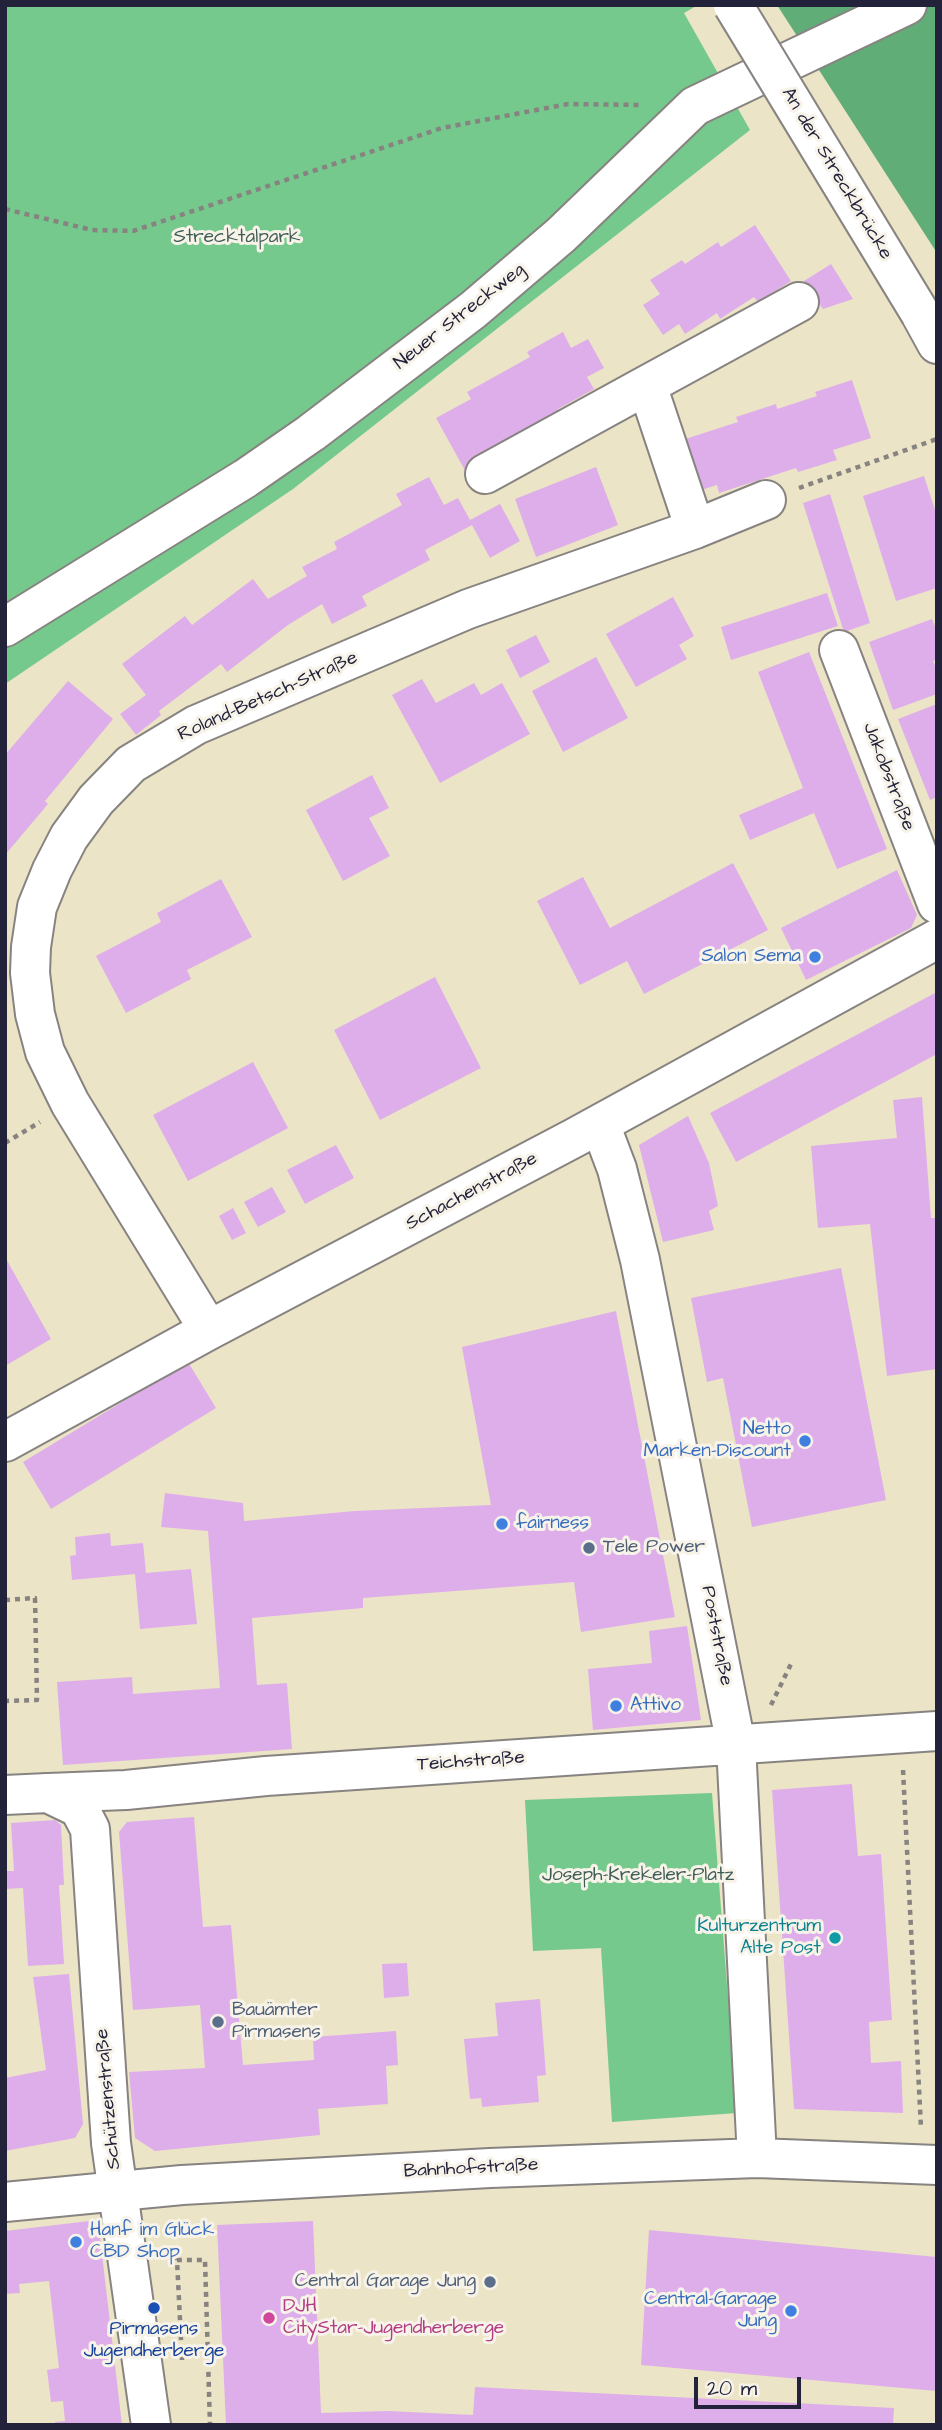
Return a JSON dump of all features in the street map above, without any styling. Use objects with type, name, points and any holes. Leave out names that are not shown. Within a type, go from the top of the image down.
[{"type":"street","name":"An der Streckbrücke","points":[[733,5],[929,328]]},
{"type":"street","name":"Neuer Streckweg","points":[[5,627],[246,478],[311,433],[483,302],[561,235],[695,106],[907,5]]},
{"type":"street","points":[[485,474],[799,302]]},
{"type":"street","points":[[647,385],[695,529]]},
{"type":"street","name":"Roland-Betsch-Straße","points":[[209,1329],[57,1079],[45,1052],[35,1014],[30,973],[18,936],[37,907],[69,837],[96,800],[131,764],[195,725],[468,609],[695,529],[766,500]]},
{"type":"street","name":"Jakobstraße","points":[[839,650],[937,904]]},
{"type":"street","name":"Schachenstraße","points":[[5,1441],[209,1329],[600,1124],[937,939]]},
{"type":"street","name":"Poststraße","points":[[600,1124],[617,1169],[640,1260],[736,1745],[757,2158]]},
{"type":"street","name":"Teichstraße","points":[[5,1795],[126,1790],[266,1776],[919,1733]]},
{"type":"street","name":"Schützenstraße","points":[[48,1793],[79,1808],[90,1829],[110,2129],[151,2425]]},
{"type":"street","name":"Bahnhofstraße","points":[[5,2202],[117,2191],[434,2170],[757,2158],[930,2164]]},
{"type":"path","points":[[5,209],[92,230],[133,231],[442,128],[568,104],[695,106]]},
{"type":"path","points":[[766,500],[937,439]]},
{"type":"path","points":[[5,1600],[35,1598],[37,1700],[5,1701]]},
{"type":"path","points":[[767,1714],[791,1664]]},
{"type":"path","points":[[919,1733],[930,2164]]},
{"type":"path","points":[[183,2365],[177,2260],[205,2260],[210,2425]]},
{"type":"green space","name":"Strecktalpark","points":[[5,5],[698,5],[684,13],[750,130],[293,489],[5,684]]},
{"type":"green space","points":[[777,5],[937,5],[937,253]]},
{"type":"green space","name":"Joseph-Krekeler-Platz","points":[[712,1793],[737,2113],[612,2122],[601,1948],[533,1951],[525,1800]]},
{"type":"building","points":[[755,225],[791,281],[758,302],[754,297],[720,319],[717,313],[685,334],[679,324],[663,335],[643,305],[660,294],[650,280],[682,260],[685,264],[718,242],[721,247]]},
{"type":"building","points":[[831,264],[853,299],[823,309],[804,281]]},
{"type":"building","points":[[563,332],[571,348],[588,339],[604,368],[587,377],[594,389],[558,409],[561,414],[467,474],[436,418],[471,399],[467,392],[530,357],[527,352]]},
{"type":"building","points":[[852,380],[871,438],[833,450],[837,460],[798,472],[796,468],[719,493],[717,485],[695,492],[679,441],[738,422],[736,417],[776,404],[777,409],[817,396],[815,392]]},
{"type":"building","points":[[596,467],[618,525],[536,557],[515,499]]},
{"type":"building","points":[[924,476],[937,516],[937,588],[896,601],[863,496]]},
{"type":"building","points":[[429,477],[444,505],[458,498],[470,520],[500,504],[520,541],[490,558],[472,525],[425,550],[430,560],[362,596],[367,606],[332,624],[322,604],[288,625],[227,672],[221,664],[159,711],[161,715],[136,735],[120,714],[146,695],[122,664],[185,616],[192,625],[253,579],[268,599],[307,576],[302,567],[337,549],[334,542],[402,505],[396,494]]},
{"type":"building","points":[[830,494],[870,623],[844,632],[803,503]]},
{"type":"building","points":[[827,593],[838,626],[731,660],[721,627]]},
{"type":"building","points":[[673,597],[694,636],[679,645],[687,659],[636,687],[606,634]]},
{"type":"building","points":[[932,619],[937,631],[937,659],[933,661],[937,670],[937,694],[893,710],[869,642]]},
{"type":"building","points":[[536,635],[550,662],[520,678],[506,650]]},
{"type":"building","points":[[809,652],[887,849],[837,869],[814,813],[750,840],[739,815],[803,788],[758,672]]},
{"type":"building","points":[[596,657],[628,718],[563,752],[532,691]]},
{"type":"building","points":[[422,679],[436,703],[474,683],[481,695],[502,683],[530,734],[440,783],[392,695]]},
{"type":"building","points":[[68,681],[113,719],[45,801],[48,804],[5,855],[5,755]]},
{"type":"building","points":[[937,704],[937,797],[930,800],[898,719]]},
{"type":"building","points":[[372,775],[389,808],[369,818],[390,856],[343,881],[306,810]]},
{"type":"building","points":[[733,863],[768,930],[644,994],[627,961],[580,985],[537,901],[583,877],[610,928]]},
{"type":"building","points":[[897,870],[917,915],[911,928],[806,980],[781,928]]},
{"type":"building","points":[[221,879],[252,937],[187,970],[191,979],[126,1013],[96,956],[161,922],[157,913]]},
{"type":"building","points":[[435,977],[481,1068],[380,1120],[334,1030]]},
{"type":"building","points":[[937,992],[937,1054],[736,1162],[710,1113]]},
{"type":"building","points":[[253,1062],[288,1128],[188,1181],[153,1115]]},
{"type":"building","points":[[922,1097],[931,1218],[937,1218],[937,1369],[887,1376],[870,1224],[818,1228],[811,1146],[897,1138],[893,1100]]},
{"type":"building","points":[[688,1116],[709,1163],[718,1206],[709,1211],[714,1230],[663,1242],[639,1145]]},
{"type":"building","points":[[336,1145],[354,1178],[305,1204],[287,1170]]},
{"type":"building","points":[[272,1187],[286,1212],[258,1227],[244,1202]]},
{"type":"building","points":[[233,1208],[246,1233],[232,1240],[219,1216]]},
{"type":"building","points":[[5,1257],[51,1339],[5,1366]]},
{"type":"building","name":"Netto Marken-Discount","points":[[841,1268],[886,1500],[752,1527],[723,1378],[707,1382],[691,1298]]},
{"type":"building","points":[[616,1311],[675,1617],[581,1632],[574,1582],[363,1598],[363,1608],[252,1618],[257,1685],[287,1683],[292,1749],[63,1765],[57,1682],[132,1677],[133,1694],[220,1688],[208,1531],[161,1527],[165,1493],[243,1503],[244,1521],[355,1511],[491,1505],[462,1347]]},
{"type":"building","points":[[188,1362],[216,1408],[51,1509],[23,1462]]},
{"type":"building","points":[[110,1533],[111,1546],[143,1543],[146,1573],[191,1569],[197,1624],[140,1629],[135,1574],[72,1580],[70,1556],[76,1555],[75,1537]]},
{"type":"building","points":[[687,1626],[701,1720],[593,1730],[588,1669],[652,1663],[649,1631]]},
{"type":"building","name":"Kulturzentrum Alte Post","points":[[852,1784],[858,1856],[881,1854],[892,2020],[869,2022],[871,2063],[901,2061],[903,2113],[794,2109],[772,1790]]},
{"type":"building","points":[[194,1817],[203,1927],[231,1925],[243,2065],[314,2060],[313,2037],[396,2031],[398,2065],[386,2066],[388,2104],[318,2109],[320,2135],[155,2151],[135,2138],[129,2072],[205,2068],[200,2005],[133,2010],[119,1832],[127,1822]]},
{"type":"building","points":[[55,1820],[61,1825],[64,1885],[59,1885],[64,1964],[28,1966],[23,1888],[5,1889],[5,1871],[14,1871],[11,1823]]},
{"type":"building","points":[[407,1963],[409,1996],[384,1998],[382,1964]]},
{"type":"building","points":[[69,1974],[83,2124],[75,2138],[5,2151],[5,2078],[46,2070],[33,1977]]},
{"type":"building","points":[[540,1999],[546,2075],[537,2076],[539,2102],[482,2107],[481,2098],[470,2099],[464,2039],[498,2036],[495,2003]]},
{"type":"building","points":[[98,2220],[122,2425],[56,2425],[55,2422],[65,2421],[63,2401],[51,2402],[47,2370],[59,2368],[49,2281],[19,2284],[20,2293],[5,2294],[5,2231]]},
{"type":"building","name":"DJH CityStar-Jugendherberge","points":[[313,2221],[321,2413],[388,2411],[473,2415],[475,2387],[894,2408],[893,2425],[226,2425],[217,2225]]},
{"type":"building","name":"Central-Garage Jung","points":[[649,2230],[937,2257],[937,2391],[641,2365]]},
{"type":"place","name":"Salon Sema","points":[[815,957]]},
{"type":"place","name":"Netto Marken-Discount","points":[[805,1441]]},
{"type":"place","name":"fairness","points":[[502,1524]]},
{"type":"place","name":"Tele Power","points":[[589,1548]]},
{"type":"place","name":"Attivo","points":[[616,1706]]},
{"type":"place","name":"Kulturzentrum Alte Post","points":[[835,1938]]},
{"type":"place","name":"Bauämter Pirmasens","points":[[218,2022]]},
{"type":"place","name":"Hanf im Glück CBD Shop","points":[[76,2242]]},
{"type":"place","name":"Central Garage Jung","points":[[490,2282]]},
{"type":"place","name":"Pirmasens Jugendherberge","points":[[154,2308]]},
{"type":"place","name":"Central-Garage Jung","points":[[791,2311]]},
{"type":"place","name":"DJH CityStar-Jugendherberge","points":[[269,2318]]}]
